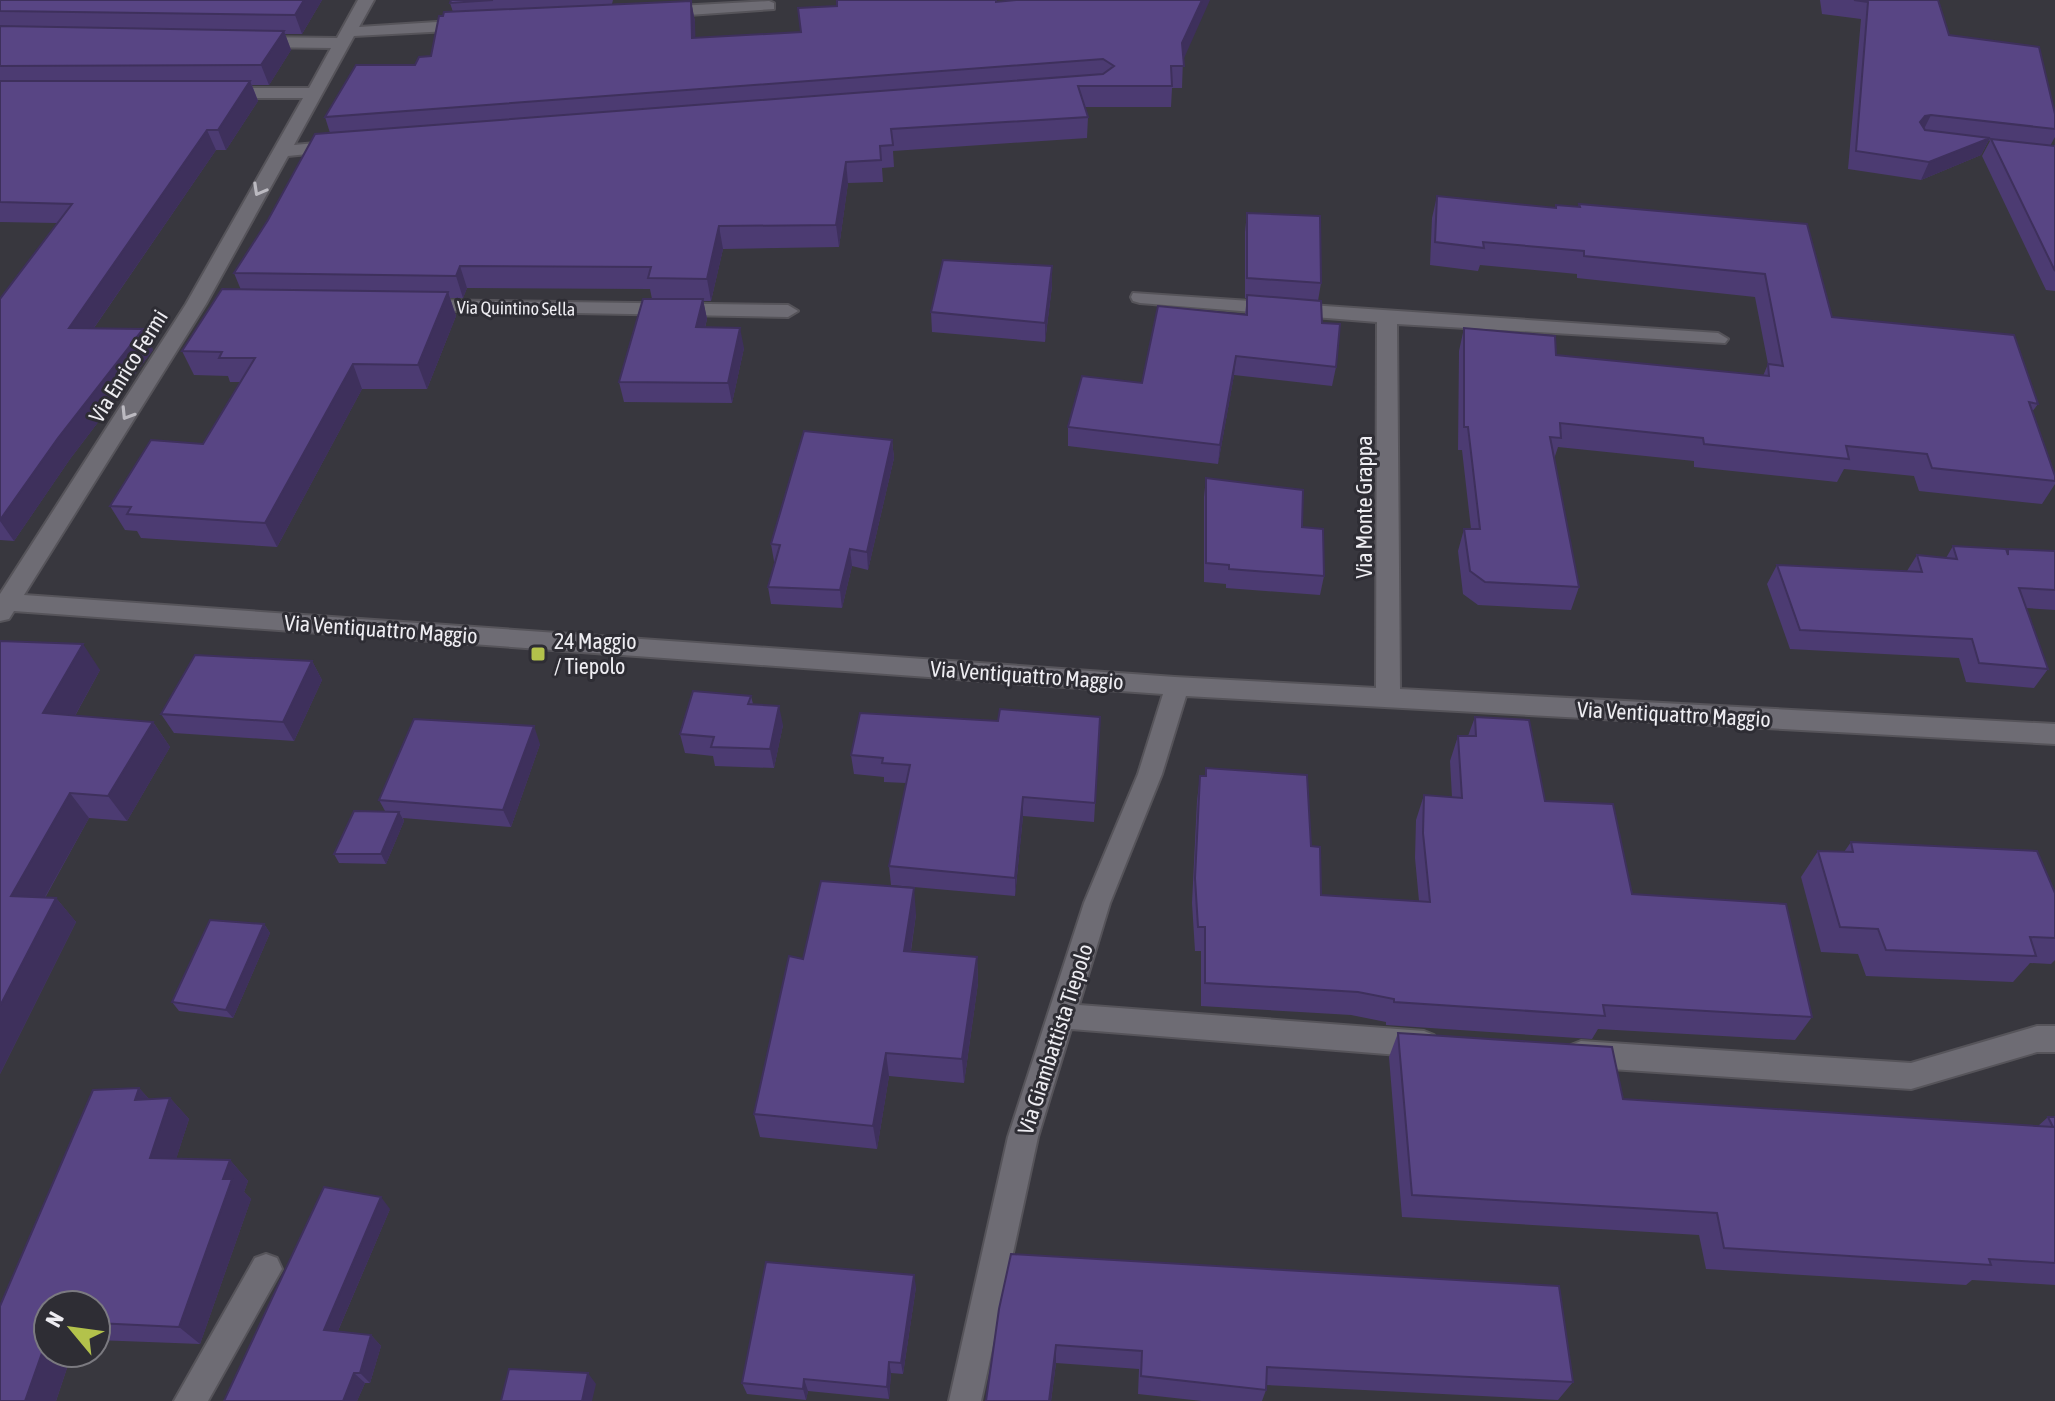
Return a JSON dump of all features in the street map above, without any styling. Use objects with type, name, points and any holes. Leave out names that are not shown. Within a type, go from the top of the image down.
[{"type":"street","name":"Via Enrico Fermi","points":[[3,606],[204,304],[281,151],[366,0]]},
{"type":"street","points":[[644,14],[769,6]]},
{"type":"street","points":[[247,42],[343,38],[487,23]]},
{"type":"street","points":[[203,93],[313,93]]},
{"type":"street","points":[[281,151],[360,145]]},
{"type":"street","points":[[1140,297],[1718,339]]},
{"type":"street","name":"Via Quintino Sella","points":[[404,306],[788,311]]},
{"type":"street","name":"Via Monte Grappa","points":[[1387,317],[1388,696]]},
{"type":"street","name":"Via Ventiquattro Maggio","points":[[3,606],[1175,686],[2055,734]]},
{"type":"street","name":"Via Giambattista Tiepolo","points":[[965,1401],[1023,1137],[1064,1016],[1097,903],[1150,774],[1174,704],[1175,686]]},
{"type":"street","points":[[1064,1016],[1452,1045]]},
{"type":"street","points":[[1547,1052],[1911,1076],[2037,1039],[2055,1039]]},
{"type":"street","points":[[190,1401],[266,1269]]},
{"type":"building","points":[[0,0],[304,0],[295,15],[0,11]]},
{"type":"building","points":[[451,0],[493,0],[450,3]]},
{"type":"building","points":[[837,0],[1202,0],[1182,43],[1184,66],[1171,66],[1172,86],[1078,86],[1088,117],[891,129],[893,145],[880,146],[881,160],[846,162],[836,225],[719,226],[707,279],[648,278],[651,267],[460,266],[456,276],[234,273],[268,220],[315,134],[1103,74],[1114,66],[1103,59],[325,117],[356,65],[415,65],[419,57],[431,56],[439,16],[443,16],[444,12],[691,1],[692,38],[801,32],[798,8],[837,6]]},
{"type":"building","points":[[1854,0],[1938,0],[1949,35],[2039,47],[2055,114],[2055,129],[1931,115],[1920,122],[1925,130],[1990,138],[1929,162],[1856,151],[1868,2]]},
{"type":"building","points":[[0,26],[284,31],[261,65],[0,66]]},
{"type":"building","points":[[0,81],[250,81],[218,130],[207,130],[69,328],[143,329],[58,438],[0,520],[0,299],[72,204],[0,202]]},
{"type":"building","points":[[1991,139],[2055,146],[2055,271]]},
{"type":"building","points":[[1437,196],[1556,208],[1556,205],[1580,207],[1579,204],[1807,224],[1832,317],[2014,335],[2038,404],[2029,402],[2055,481],[1932,468],[1927,454],[1846,446],[1849,459],[1704,444],[1703,438],[1560,423],[1561,438],[1550,437],[1579,587],[1485,582],[1470,571],[1464,529],[1480,529],[1468,427],[1464,427],[1464,328],[1555,336],[1556,355],[1769,376],[1768,364],[1783,366],[1765,274],[1584,256],[1584,251],[1483,242],[1484,248],[1435,242]]},
{"type":"building","points":[[1247,213],[1320,216],[1321,283],[1247,278]]},
{"type":"building","points":[[943,260],[1052,266],[1045,323],[931,312]]},
{"type":"building","points":[[222,289],[448,292],[418,365],[353,364],[265,523],[127,514],[131,507],[110,506],[151,440],[203,444],[255,358],[219,358],[222,352],[182,351]]},
{"type":"building","points":[[1247,295],[1321,301],[1322,323],[1340,324],[1336,367],[1236,356],[1220,445],[1068,427],[1082,376],[1142,383],[1158,306],[1247,315]]},
{"type":"building","points":[[643,299],[703,299],[696,327],[740,328],[728,383],[619,382]]},
{"type":"building","points":[[804,431],[892,440],[867,552],[850,549],[840,590],[768,587],[780,545],[771,544]]},
{"type":"building","points":[[1206,478],[1303,490],[1302,527],[1323,529],[1324,576],[1229,569],[1229,565],[1206,563]]},
{"type":"building","points":[[1953,546],[2006,549],[2008,555],[2008,549],[2055,551],[2055,590],[2019,588],[2048,669],[1979,663],[1972,639],[1800,630],[1777,565],[1922,572],[1917,555],[1957,559]]},
{"type":"building","points":[[0,641],[83,644],[43,713],[153,722],[108,796],[70,793],[11,896],[56,898],[0,1006]]},
{"type":"building","points":[[195,655],[312,661],[283,722],[161,714]]},
{"type":"building","points":[[693,691],[751,696],[748,704],[779,706],[770,749],[711,747],[714,737],[680,734]]},
{"type":"building","points":[[1000,709],[1100,717],[1095,803],[1023,797],[1015,878],[889,866],[910,765],[882,763],[883,758],[851,755],[860,713],[998,721]]},
{"type":"building","points":[[1475,717],[1529,720],[1545,801],[1613,804],[1632,894],[1786,904],[1812,1017],[1603,1005],[1605,1016],[1394,1002],[1394,999],[1358,992],[1205,983],[1205,927],[1198,927],[1195,878],[1200,776],[1206,776],[1206,768],[1307,775],[1311,846],[1320,847],[1321,895],[1430,902],[1423,833],[1424,795],[1462,798],[1458,736],[1476,736]]},
{"type":"building","points":[[414,719],[534,726],[503,810],[379,800]]},
{"type":"building","points":[[354,811],[399,812],[381,854],[334,854]]},
{"type":"building","points":[[1851,842],[2037,851],[2055,893],[2055,938],[2030,937],[2036,956],[1886,950],[1878,929],[1840,927],[1818,851],[1853,852]]},
{"type":"building","points":[[821,881],[914,888],[904,951],[977,957],[962,1059],[886,1053],[873,1126],[754,1114],[789,956],[803,959]]},
{"type":"building","points":[[210,920],[264,924],[226,1010],[172,1002]]},
{"type":"building","points":[[1398,1033],[1612,1047],[1623,1099],[2053,1127],[2048,1117],[2055,1117],[2055,1263],[1989,1259],[1991,1265],[1724,1248],[1717,1213],[1412,1195]]},
{"type":"building","points":[[139,1088],[135,1100],[170,1098],[150,1158],[230,1160],[223,1179],[232,1179],[179,1327],[112,1324],[112,1289],[32,1289],[32,1369],[36,1369],[25,1401],[0,1401],[0,1306],[93,1090]]},
{"type":"building","points":[[324,1187],[381,1197],[324,1330],[371,1335],[360,1373],[354,1373],[343,1401],[224,1401]]},
{"type":"building","points":[[1011,1254],[1559,1286],[1573,1382],[1267,1367],[1266,1390],[1141,1376],[1142,1351],[1056,1345],[1049,1401],[986,1401],[999,1309]]},
{"type":"building","points":[[766,1262],[914,1275],[901,1363],[889,1362],[887,1387],[804,1379],[803,1389],[742,1383]]},
{"type":"building","points":[[509,1369],[588,1373],[582,1401],[501,1401]]},
{"type":"place","name":"24 Maggio / Tiepolo","points":[[538,654]]}]
